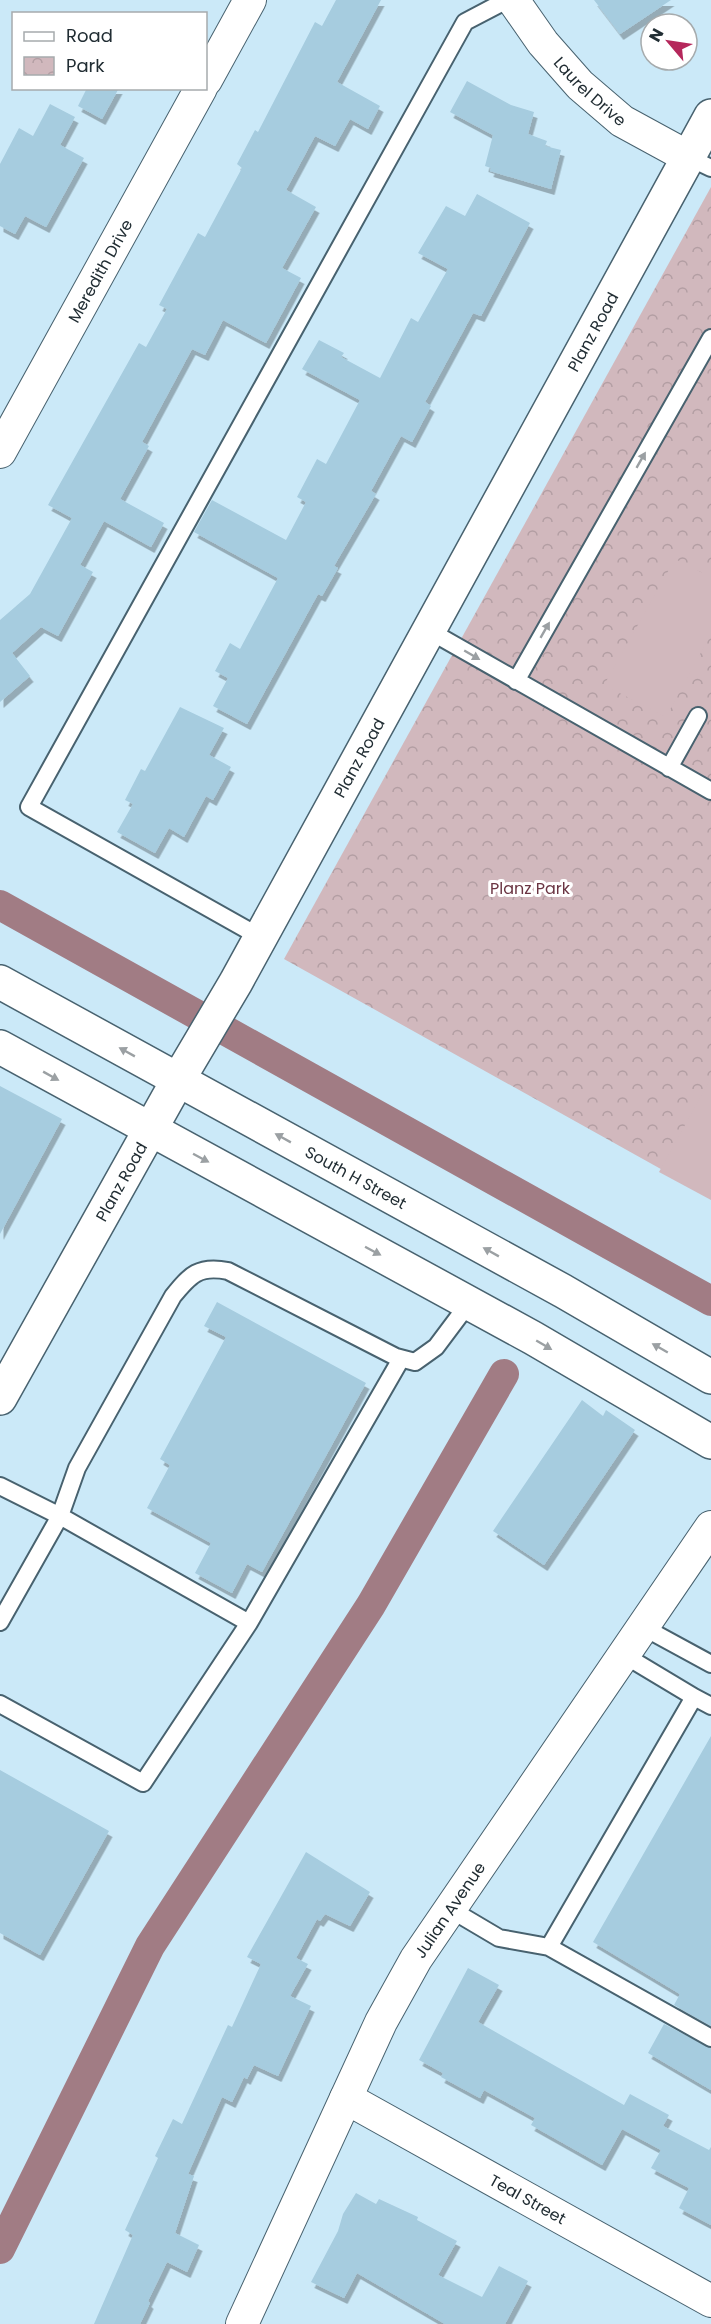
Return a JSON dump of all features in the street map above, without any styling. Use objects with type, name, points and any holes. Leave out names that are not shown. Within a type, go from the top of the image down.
[{"type":"street","points":[[207,78],[250,0]]},
{"type":"street","name":"Laurel Drive","points":[[513,0],[543,43],[580,85],[622,121],[700,162]]},
{"type":"street","name":"Meredith Drive","points":[[0,452],[200,90]]},
{"type":"street","name":"Planz Road","points":[[0,1398],[178,1080],[236,982],[428,630],[700,162],[711,116]]},
{"type":"street","name":"South H Street","points":[[0,982],[563,1291],[711,1377]]},
{"type":"street","points":[[0,1047],[469,1303],[711,1442]]},
{"type":"street","name":"Julian Avenue","points":[[242,2324],[381,2022],[416,1959],[711,1527]]},
{"type":"street","name":"Teal Street","points":[[346,2098],[711,2301]]},
{"type":"lane","points":[[260,937],[29,807],[465,22],[507,0]]},
{"type":"lane","points":[[516,681],[711,338]]},
{"type":"lane","points":[[428,630],[711,791]]},
{"type":"lane","points":[[669,768],[698,716]]},
{"type":"lane","points":[[0,1622],[60,1516],[77,1468],[173,1296],[188,1278],[200,1270],[228,1271],[401,1359],[415,1362],[436,1347],[469,1303]]},
{"type":"lane","points":[[0,1704],[143,1783],[249,1623],[401,1359]]},
{"type":"lane","points":[[0,1486],[60,1516],[249,1623]]},
{"type":"lane","points":[[643,1627],[711,1664]]},
{"type":"lane","points":[[624,1655],[711,1706]]},
{"type":"lane","points":[[549,1947],[694,1697]]},
{"type":"lane","points":[[450,1909],[499,1938],[549,1947],[711,2038]]},
{"type":"green space","name":"Planz Park","points":[[711,187],[711,1197],[284,959]]},
{"type":"green space","points":[[675,559],[711,577],[711,634],[666,717],[604,685]]},
{"type":"green space","points":[[711,1078],[711,1200],[659,1172]]},
{"type":"building","points":[[336,0],[381,0],[337,82],[380,106],[368,129],[350,119],[335,146],[315,136],[286,190],[316,207],[282,268],[301,278],[266,343],[223,320],[205,355],[192,349],[142,442],[149,446],[120,499],[164,523],[151,547],[104,521],[80,565],[93,572],[58,636],[41,627],[12,653],[30,676],[0,702],[0,620],[30,594],[72,518],[48,505],[139,343],[146,347],[167,309],[159,305],[198,233],[205,237],[242,168],[237,164],[255,130],[258,132],[315,22],[322,26]]},
{"type":"building","points":[[594,0],[671,0],[653,12],[639,12],[639,21],[620,34]]},
{"type":"building","points":[[467,81],[511,105],[534,112],[528,134],[547,141],[545,146],[561,150],[551,189],[490,171],[491,168],[485,166],[493,135],[450,112]]},
{"type":"building","points":[[86,90],[118,90],[102,119],[78,106]]},
{"type":"building","points":[[50,104],[75,117],[60,145],[84,158],[46,227],[25,216],[15,234],[0,226],[0,164],[19,128],[33,136]]},
{"type":"building","points":[[477,194],[530,223],[481,316],[473,313],[425,402],[431,406],[412,442],[401,436],[371,491],[376,494],[334,566],[338,568],[322,596],[318,594],[247,724],[213,706],[228,678],[215,671],[230,643],[240,649],[278,578],[194,532],[212,500],[286,540],[306,502],[297,497],[317,459],[326,464],[360,400],[302,369],[319,340],[344,353],[341,357],[380,378],[411,318],[418,322],[448,269],[418,253],[446,206],[465,216]]},
{"type":"building","points":[[180,707],[224,728],[209,755],[231,767],[213,800],[206,796],[184,837],[169,828],[155,853],[117,832],[133,804],[125,800],[141,769],[145,771]]},
{"type":"building","points":[[0,1086],[62,1119],[0,1234]]},
{"type":"building","points":[[217,1302],[366,1383],[262,1572],[247,1564],[232,1593],[195,1573],[211,1543],[147,1508],[170,1465],[160,1459],[226,1337],[204,1326]]},
{"type":"building","points":[[582,1400],[603,1416],[606,1410],[635,1430],[544,1565],[493,1531]]},
{"type":"building","points":[[711,1736],[711,2026],[674,2005],[680,1994],[593,1942]]},
{"type":"building","points":[[0,1770],[109,1831],[40,1955],[0,1933]]},
{"type":"building","points":[[306,1852],[370,1892],[350,1926],[325,1914],[320,1921],[317,1919],[296,1958],[308,1964],[290,1996],[311,2006],[278,2076],[254,2065],[247,2079],[244,2077],[232,2102],[222,2097],[188,2174],[194,2176],[175,2233],[199,2245],[187,2272],[167,2262],[148,2301],[150,2303],[140,2324],[94,2324],[133,2235],[125,2230],[158,2158],[155,2156],[173,2119],[182,2124],[228,2025],[232,2027],[261,1964],[247,1957]]},
{"type":"building","points":[[468,1968],[499,1985],[478,2022],[624,2105],[630,2094],[669,2115],[663,2126],[709,2150],[711,2147],[711,2225],[679,2208],[689,2188],[651,2168],[661,2150],[622,2129],[602,2165],[531,2125],[535,2118],[484,2090],[480,2098],[441,2077],[443,2073],[419,2060]]},
{"type":"building","points":[[664,2024],[711,2048],[711,2090],[648,2053]]},
{"type":"building","points":[[356,2193],[376,2204],[379,2199],[418,2217],[417,2220],[457,2241],[438,2275],[482,2297],[499,2266],[528,2281],[505,2324],[445,2324],[357,2273],[344,2298],[311,2282],[338,2231],[343,2214]]},
{"type":"waterway","points":[[0,905],[711,1301]]},
{"type":"waterway","points":[[0,2249],[150,1946],[371,1605],[504,1374]]}]
